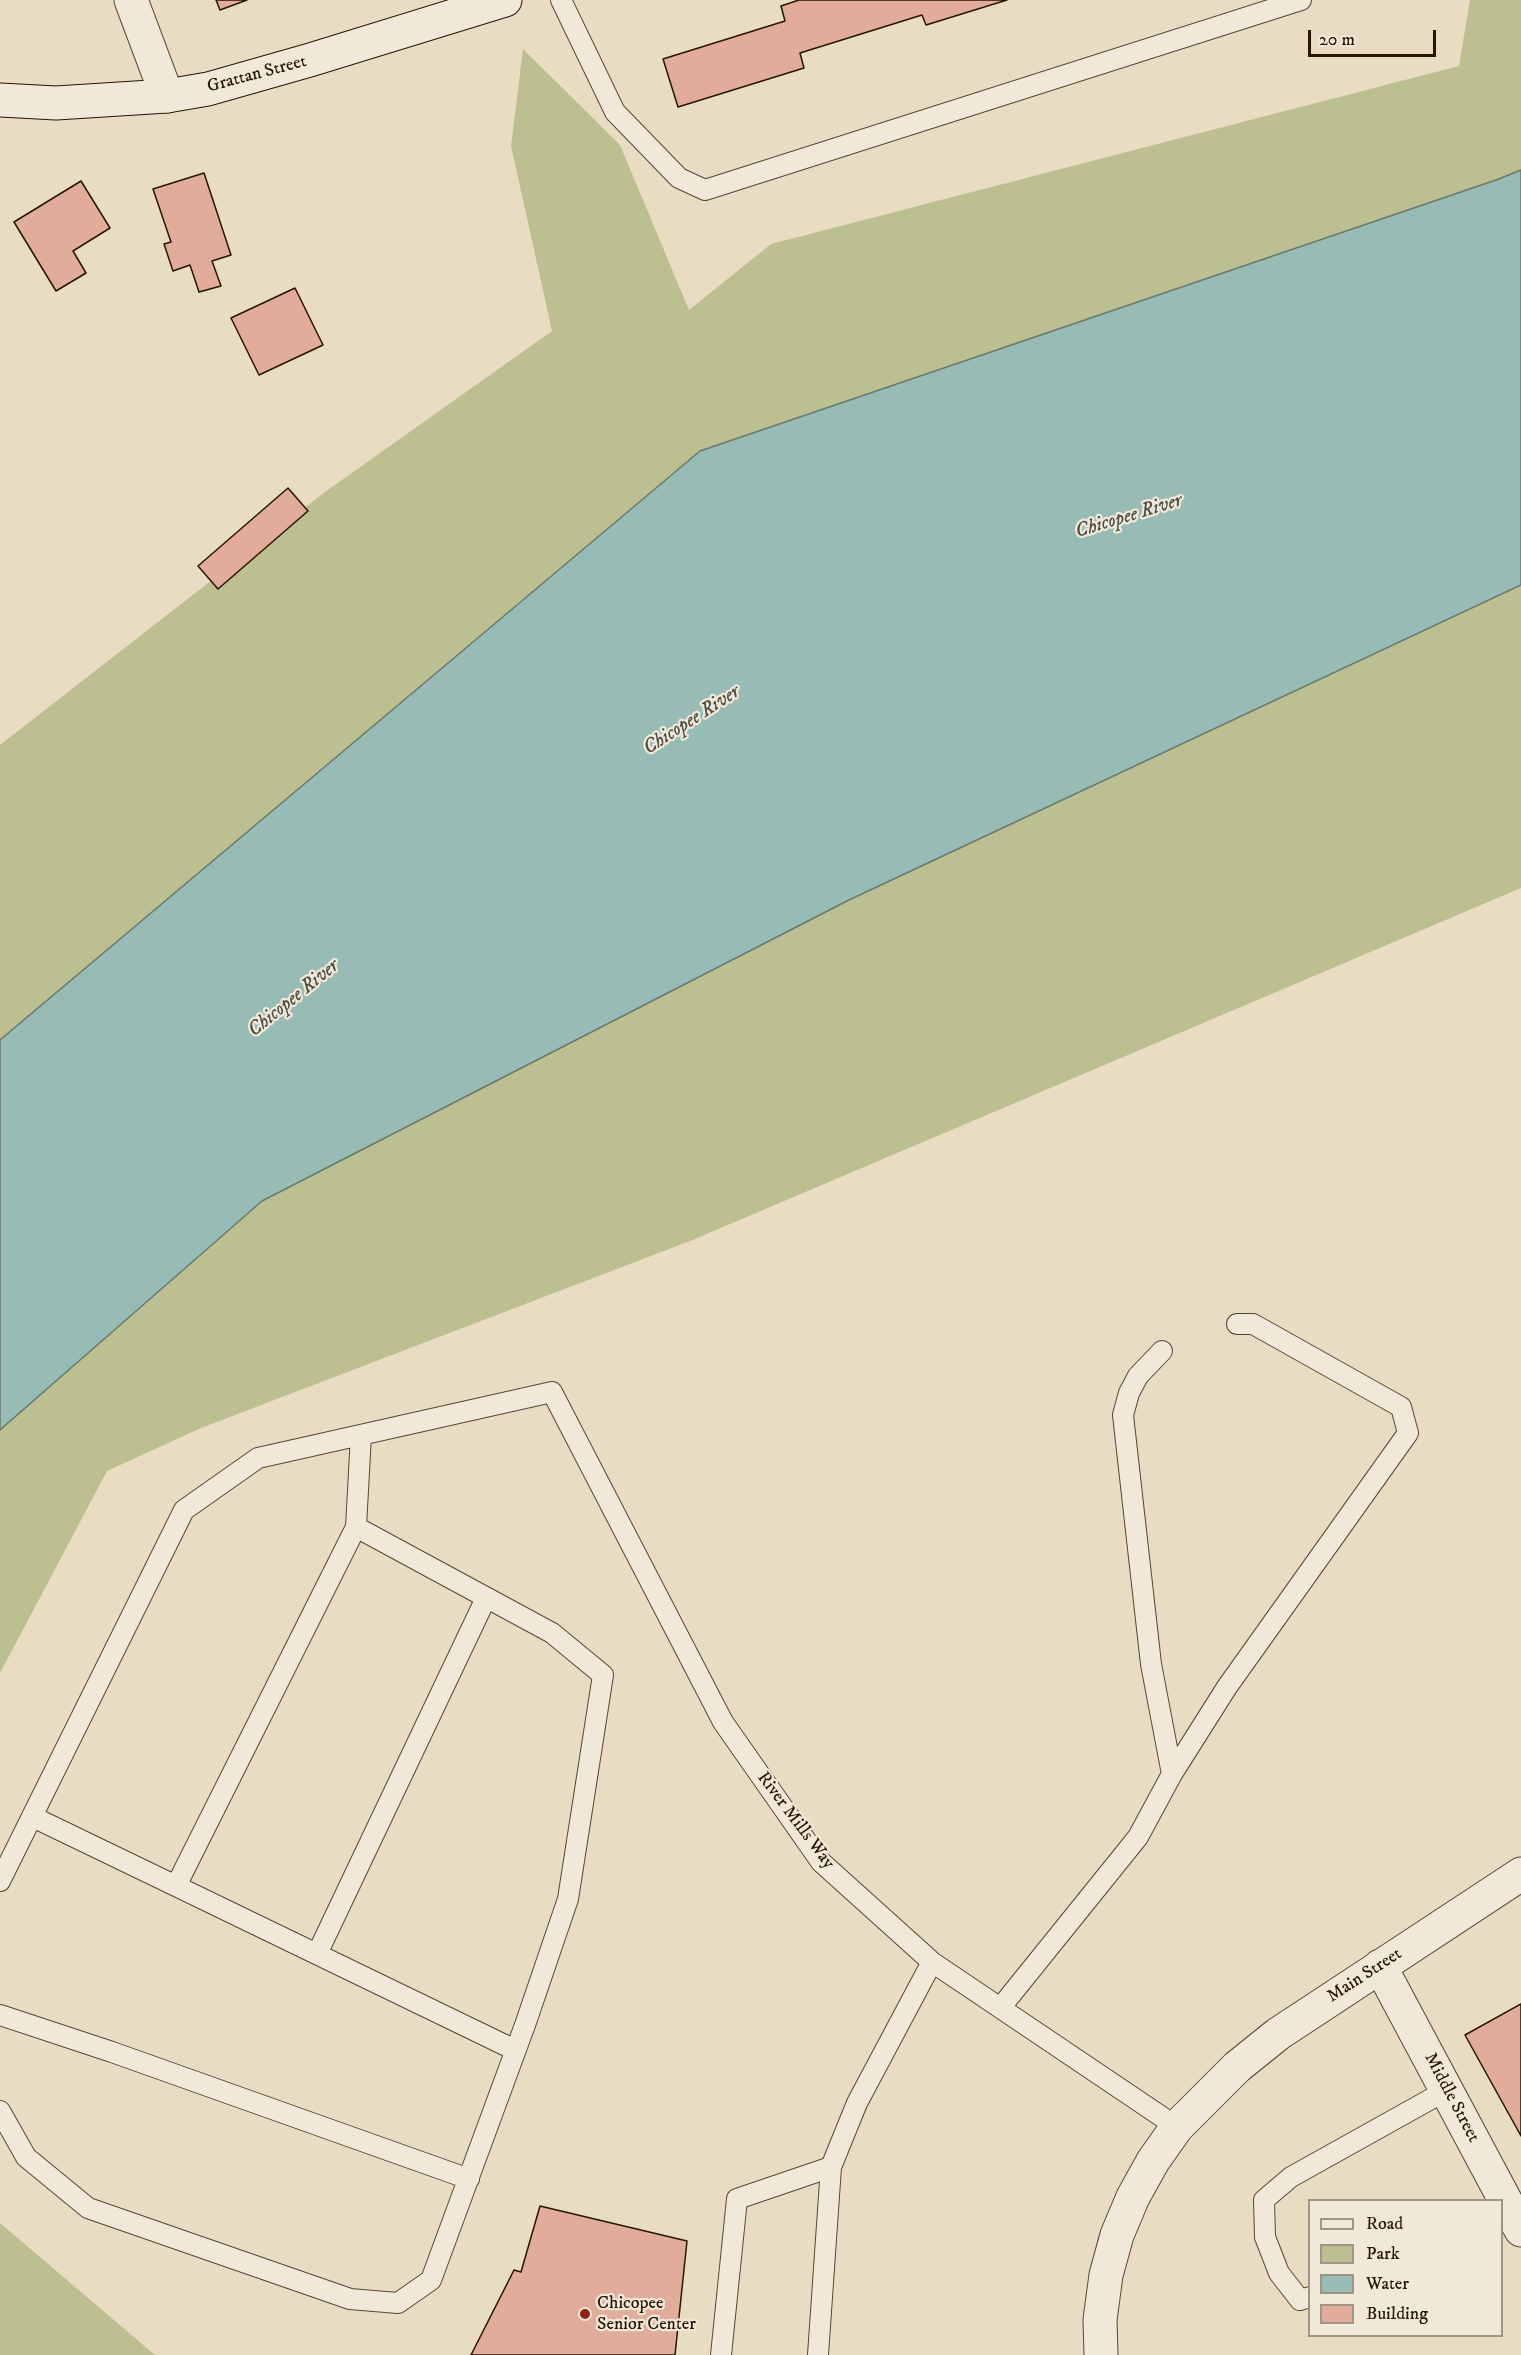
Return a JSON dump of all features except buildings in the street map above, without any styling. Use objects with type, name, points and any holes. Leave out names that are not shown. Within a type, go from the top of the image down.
[{"type":"street","points":[[131,0],[167,96]]},
{"type":"street","name":"Grattan Street","points":[[0,100],[56,103],[167,96],[207,89],[505,0]]},
{"type":"street","name":"Main Street","points":[[1101,2355],[1100,2320],[1106,2275],[1117,2235],[1133,2197],[1153,2162],[1178,2127],[1217,2086],[1278,2034],[1521,1874]]},
{"type":"street","name":"Middle Street","points":[[1380,1966],[1447,2090],[1499,2198]]},
{"type":"street","name":"Middle Street","points":[[1503,2204],[1521,2230]]},
{"type":"lane","points":[[561,0],[615,112],[679,178],[705,189],[1301,0]]},
{"type":"lane","points":[[1001,2007],[1137,1837],[1172,1774],[1227,1687],[1408,1433],[1401,1407],[1253,1324],[1237,1324]]},
{"type":"lane","points":[[1162,1351],[1138,1376],[1129,1393],[1123,1415],[1151,1664],[1172,1774]]},
{"type":"lane","name":"River Mills Way","points":[[361,1435],[552,1392],[723,1722],[821,1863],[933,1962],[1178,2127]]},
{"type":"lane","points":[[0,1881],[184,1510],[258,1458],[361,1435],[356,1527],[176,1886]]},
{"type":"lane","points":[[0,2111],[26,2157],[88,2208],[350,2299],[398,2303],[431,2280],[568,1899],[603,1675],[552,1633],[356,1527]]},
{"type":"lane","points":[[317,1954],[486,1598]]},
{"type":"lane","points":[[33,1817],[515,2050]]},
{"type":"lane","points":[[818,2355],[831,2167],[857,2103],[933,1962]]},
{"type":"lane","points":[[0,2015],[112,2052],[469,2179]]},
{"type":"lane","points":[[1308,2298],[1300,2300],[1279,2272],[1265,2237],[1264,2200],[1291,2177],[1447,2090]]},
{"type":"lane","points":[[721,2355],[736,2199],[831,2167]]},
{"type":"green space","points":[[1470,0],[1521,0],[1521,170],[1496,180],[0,1040],[0,745],[325,492],[552,331],[511,146],[523,49],[620,145],[689,310],[771,244],[1459,66]]},
{"type":"green space","points":[[1521,585],[1521,888],[690,1241],[201,1428],[107,1471],[0,1673],[0,1430],[262,1201],[849,900]]},
{"type":"green space","points":[[0,2223],[155,2355],[0,2355]]},
{"type":"water","name":"Chicopee River","points":[[1521,170],[1521,585],[849,900],[262,1201],[0,1430],[0,1040],[700,451]]},
{"type":"place","name":"Chicopee Senior Center","points":[[585,2314]]}]
